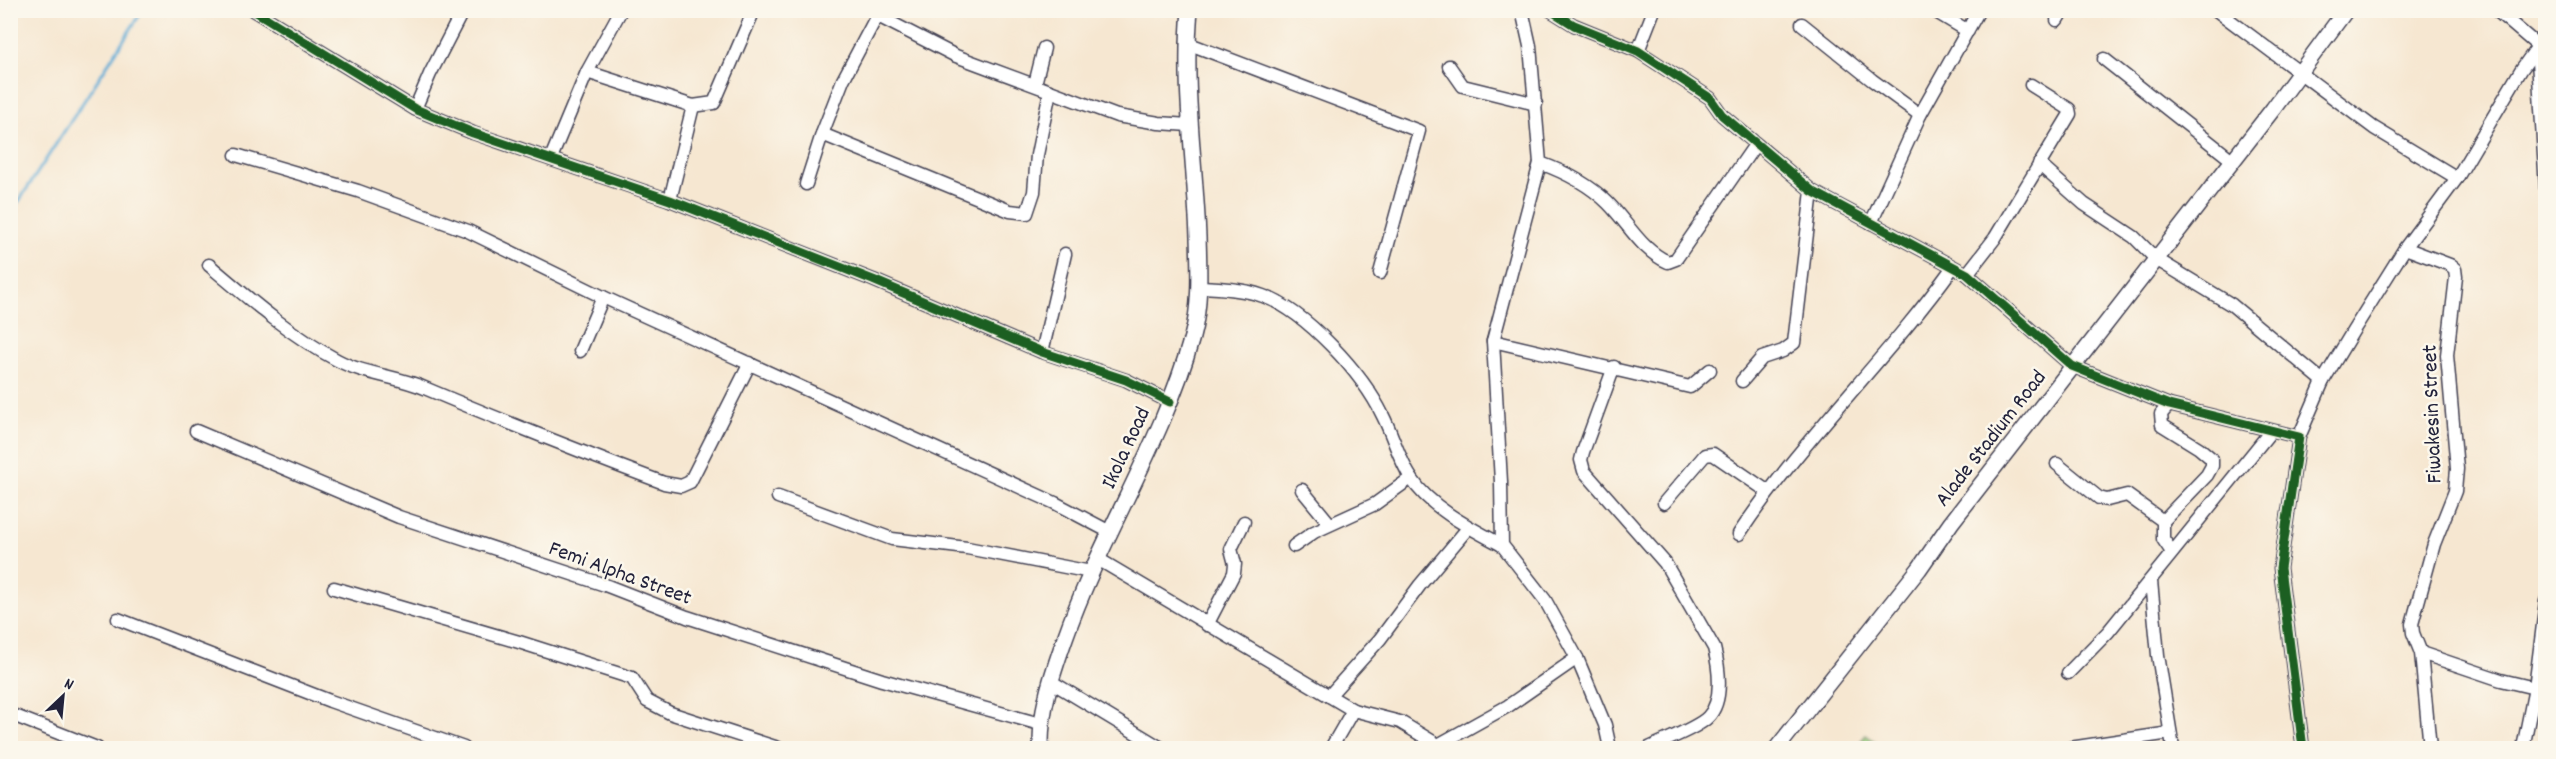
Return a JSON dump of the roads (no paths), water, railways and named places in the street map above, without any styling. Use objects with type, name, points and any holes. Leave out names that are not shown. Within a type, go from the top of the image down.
[{"type":"street","points":[[253,10],[415,109],[473,133],[670,200],[873,280],[1042,352],[1126,380],[1170,402]]},
{"type":"street","points":[[415,109],[463,10]]},
{"type":"street","points":[[551,158],[587,72],[621,10]]},
{"type":"street","points":[[587,72],[693,105],[714,103],[754,10]]},
{"type":"street","name":"Ikola Road","points":[[1041,748],[1040,724],[1050,681],[1072,619],[1170,402],[1193,335],[1200,287],[1187,43],[1190,10]]},
{"type":"street","points":[[1502,545],[1493,341],[1540,163],[1530,46],[1522,10]]},
{"type":"street","points":[[1550,10],[1574,25],[1638,51],[1710,98],[1722,115],[1812,191],[1967,274],[2072,366],[2169,405],[2299,437]]},
{"type":"street","points":[[1638,51],[1654,10]]},
{"type":"street","points":[[1933,10],[1968,31]]},
{"type":"street","points":[[1871,224],[1920,115],[1979,10]]},
{"type":"street","points":[[2216,10],[2374,128],[2457,178]]},
{"type":"street","name":"Alade Stadium Road","points":[[1777,748],[2346,10]]},
{"type":"street","points":[[2496,10],[2537,45],[2546,188]]},
{"type":"street","points":[[806,184],[822,134],[843,81],[879,13],[956,56],[1117,116],[1159,123],[1190,125]]},
{"type":"street","points":[[1802,24],[1920,115]]},
{"type":"street","points":[[2303,748],[2280,568],[2299,437],[2323,381],[2405,248],[2457,178],[2537,45],[2546,35]]},
{"type":"street","points":[[1187,43],[1419,131],[1380,273]]},
{"type":"street","points":[[1035,84],[1044,48]]},
{"type":"street","points":[[2104,58],[2232,160]]},
{"type":"street","points":[[1449,66],[1461,84],[1467,88],[1536,104]]},
{"type":"street","points":[[1967,274],[1995,238],[2070,111],[2031,85]]},
{"type":"street","points":[[822,134],[1010,211],[1028,213],[1034,192],[1037,155],[1050,91]]},
{"type":"street","points":[[670,200],[693,105]]},
{"type":"street","points":[[1540,163],[1588,186],[1609,204],[1636,237],[1668,262],[1676,259],[1755,145]]},
{"type":"street","points":[[236,155],[358,191],[427,218],[450,224],[603,297],[1055,503],[1110,532]]},
{"type":"street","points":[[2039,164],[2084,204],[2134,237],[2156,259],[2232,305],[2323,381]]},
{"type":"street","points":[[1742,381],[1762,358],[1783,351],[1794,342],[1812,191]]},
{"type":"street","name":"Fiwakesin Street","points":[[2405,248],[2450,265],[2455,269],[2456,277],[2448,355],[2456,491],[2434,544],[2412,624],[2413,633],[2421,652],[2430,748]]},
{"type":"street","points":[[1042,352],[1065,254]]},
{"type":"street","points":[[209,265],[257,307],[336,360],[359,370],[426,388],[514,427],[664,483],[681,486],[690,482],[750,363]]},
{"type":"street","points":[[1739,534],[1767,491],[1911,322],[1953,267]]},
{"type":"street","points":[[1200,287],[1262,295],[1285,306],[1336,350],[1373,397],[1411,478],[1425,495],[1468,528],[1502,545],[1545,600],[1577,658],[1605,725],[1610,748]]},
{"type":"street","points":[[580,351],[603,297]]},
{"type":"street","points":[[1493,341],[1614,367],[1690,387],[1710,370]]},
{"type":"street","points":[[1614,367],[1583,452],[1581,460],[1584,471],[1665,563],[1714,648],[1718,661],[1716,704],[1708,718],[1649,748]]},
{"type":"street","points":[[2169,405],[2161,414],[2162,425],[2212,459],[2212,466],[2207,475],[2163,521],[2163,539],[2172,552]]},
{"type":"street","name":"Femi Alpha Street","points":[[196,431],[399,517],[605,585],[687,617],[882,680],[1040,724]]},
{"type":"street","points":[[2068,673],[2108,632],[2151,581],[2271,431]]},
{"type":"street","points":[[1664,502],[1705,455],[1713,454],[1767,491]]},
{"type":"street","points":[[2057,464],[2099,498],[2107,500],[2127,495],[2163,521]]},
{"type":"street","points":[[1294,546],[1330,524],[1375,504],[1411,478]]},
{"type":"street","points":[[1302,490],[1330,524]]},
{"type":"street","points":[[778,497],[892,539],[1094,566],[1207,625],[1353,710],[1400,722],[1433,744],[1442,744],[1508,706],[1577,658]]},
{"type":"street","points":[[1207,625],[1234,573],[1236,564],[1231,549],[1244,522]]},
{"type":"street","points":[[1329,696],[1380,639],[1420,585],[1468,528]]},
{"type":"street","points":[[2151,581],[2158,655],[2173,748]]},
{"type":"street","points":[[334,588],[632,678],[647,701],[670,713],[778,748]]},
{"type":"street","points":[[2523,748],[2535,688],[2546,601]]},
{"type":"street","points":[[118,619],[330,701],[464,748]]},
{"type":"street","points":[[2421,652],[2501,680],[2535,688]]},
{"type":"street","points":[[1050,681],[1161,748]]},
{"type":"street","points":[[1331,748],[1353,710]]},
{"type":"street","points":[[10,714],[97,748]]},
{"type":"street","points":[[2070,748],[2170,733]]},
{"type":"waterway","points":[[10,208],[19,201],[143,10]]}]
